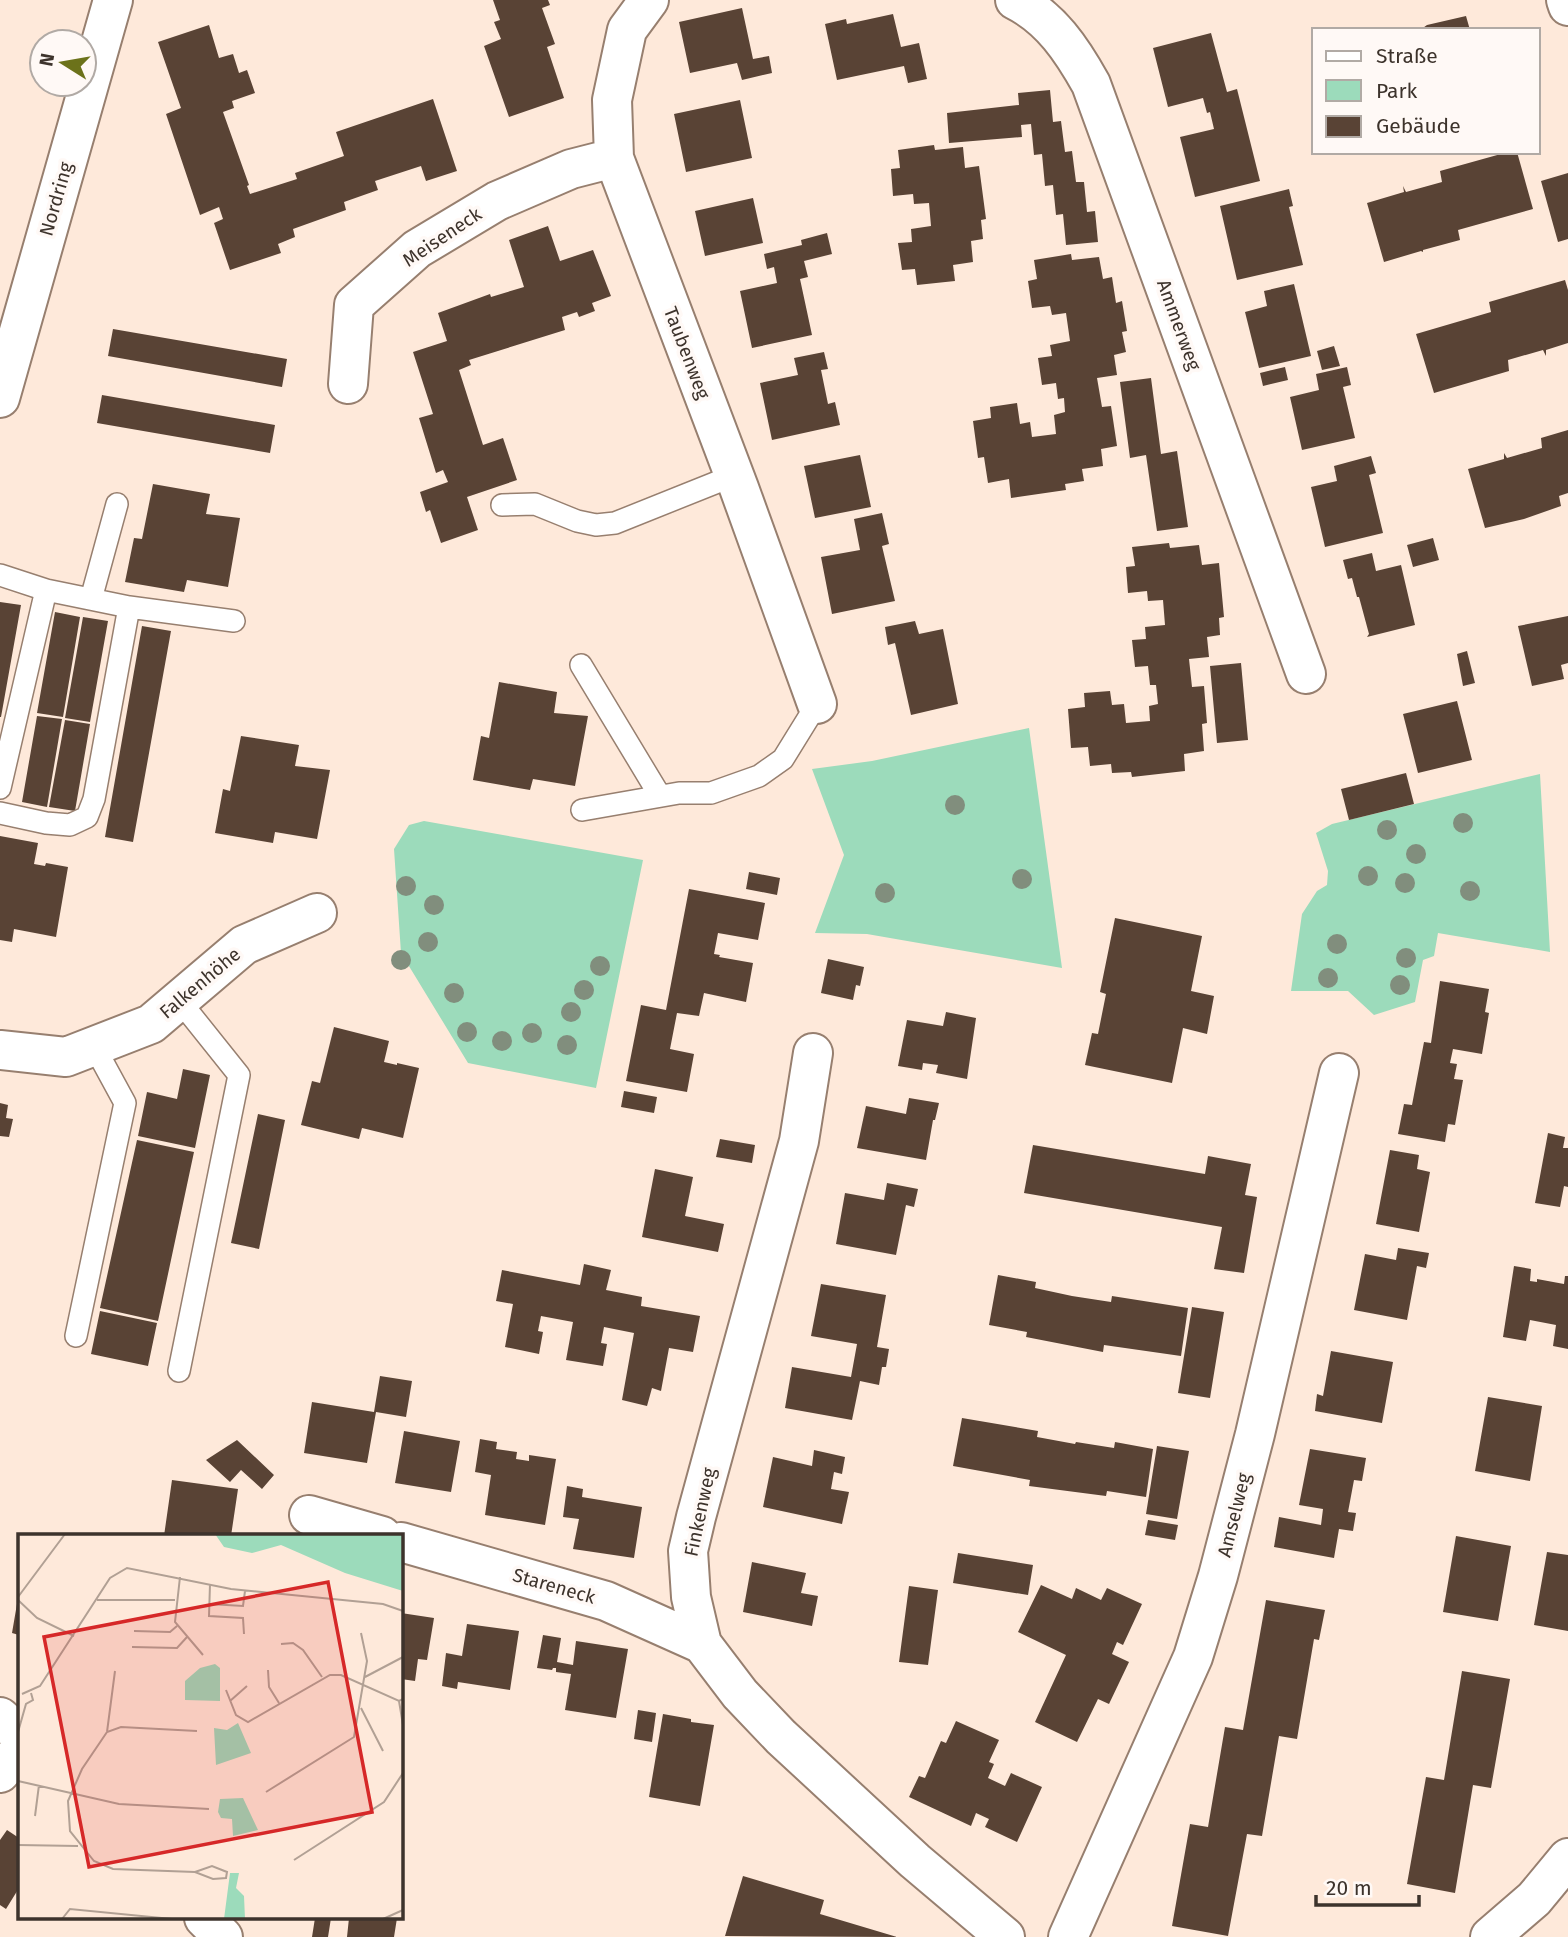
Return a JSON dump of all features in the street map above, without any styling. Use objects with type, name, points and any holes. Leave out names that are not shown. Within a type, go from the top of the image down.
[{"type":"street","name":"Nordring","points":[[0,398],[113,0]]},
{"type":"street","name":"Taubenweg","points":[[649,0],[627,30],[612,100],[614,158],[735,475],[817,704]]},
{"type":"street","name":"Ammerweg","points":[[1015,0],[1028,6],[1054,28],[1074,54],[1091,84],[1306,674]]},
{"type":"street","points":[[1566,0],[1568,6]]},
{"type":"street","name":"Meiseneck","points":[[348,384],[354,305],[416,249],[497,201],[571,169],[614,158]]},
{"type":"street","name":"Falkenhöhe","points":[[0,1050],[66,1057],[151,1024],[244,945],[317,913]]},
{"type":"street","name":"Finkenweg","points":[[813,1053],[799,1141],[688,1551],[691,1597],[702,1644],[740,1694],[781,1737],[915,1861],[1005,1937]]},
{"type":"street","name":"Amselweg","points":[[1068,1937],[1193,1657],[1218,1576],[1255,1434],[1339,1073]]},
{"type":"street","points":[[309,1515],[375,1534]]},
{"type":"street","name":"Stareneck","points":[[402,1542],[606,1601],[702,1644]]},
{"type":"street","points":[[0,1717],[18,1733]]},
{"type":"street","points":[[0,1773],[18,1752]]},
{"type":"street","points":[[1490,1937],[1534,1899],[1568,1858]]},
{"type":"street","points":[[206,1920],[223,1937]]},
{"type":"lane","points":[[502,505],[535,504],[577,521],[596,525],[615,523],[735,475]]},
{"type":"lane","points":[[91,599],[117,504]]},
{"type":"lane","points":[[0,575],[46,590],[129,607],[234,621]]},
{"type":"lane","points":[[0,788],[46,590]]},
{"type":"lane","points":[[0,813],[70,825],[87,817],[94,799],[129,607]]},
{"type":"lane","points":[[580,665],[660,796]]},
{"type":"lane","points":[[582,810],[679,793],[711,793],[759,775],[783,759],[817,704]]},
{"type":"lane","points":[[179,1000],[239,1075],[179,1371]]},
{"type":"lane","points":[[76,1336],[125,1103],[93,1046]]},
{"type":"green space","points":[[1029,728],[1062,968],[867,934],[815,933],[844,855],[812,769],[872,761]]},
{"type":"green space","points":[[1540,774],[1550,952],[1438,933],[1434,956],[1423,960],[1415,1002],[1374,1015],[1348,991],[1291,991],[1302,914],[1317,891],[1327,885],[1328,871],[1316,833],[1332,824]]},
{"type":"green space","points":[[424,821],[643,860],[596,1088],[468,1063],[401,953],[394,849],[409,825]]},
{"type":"building","points":[[493,0],[548,0],[550,5],[542,8],[555,44],[547,47],[564,98],[509,117],[484,46],[501,39],[494,22],[500,20]]},
{"type":"building","points":[[742,8],[753,59],[769,56],[772,73],[742,80],[737,63],[690,73],[679,22]]},
{"type":"building","points":[[893,14],[901,47],[919,43],[927,79],[908,83],[904,66],[837,80],[825,24],[846,19],[847,24]]},
{"type":"building","points":[[1466,16],[1469,28],[1423,28]]},
{"type":"building","points":[[209,25],[219,58],[233,54],[239,73],[247,70],[255,93],[232,101],[234,108],[223,112],[250,194],[297,179],[295,173],[344,156],[336,132],[433,99],[457,171],[426,181],[421,166],[375,181],[378,190],[344,202],[346,210],[293,229],[295,237],[278,244],[281,253],[230,270],[214,223],[223,219],[219,207],[200,215],[166,114],[181,108],[158,42]]},
{"type":"building","points":[[1211,33],[1227,92],[1237,89],[1260,181],[1195,197],[1180,137],[1214,129],[1210,112],[1207,113],[1203,98],[1168,107],[1153,48]]},
{"type":"building","points":[[1050,90],[1053,122],[1061,121],[1065,152],[1072,151],[1076,182],[1084,182],[1087,212],[1095,211],[1098,242],[1066,245],[1063,214],[1056,215],[1053,185],[1045,186],[1042,154],[1034,155],[1031,124],[1021,125],[1022,137],[949,143],[947,113],[1019,105],[1018,93]]},
{"type":"building","points":[[740,100],[752,158],[686,172],[674,114]]},
{"type":"building","points":[[934,145],[935,150],[963,147],[965,168],[979,166],[986,219],[981,220],[983,239],[971,241],[973,262],[953,265],[955,281],[917,285],[915,269],[902,270],[898,243],[912,242],[911,229],[931,226],[929,203],[914,204],[913,194],[893,196],[891,169],[900,168],[898,150]]},
{"type":"building","points":[[1501,154],[1518,154],[1533,209],[1458,230],[1460,240],[1384,262],[1367,203],[1404,192],[1403,186],[1406,192],[1442,182],[1440,171]]},
{"type":"building","points":[[1568,173],[1568,239],[1558,242],[1541,181]]},
{"type":"building","points":[[1289,189],[1293,206],[1289,207],[1303,265],[1237,280],[1220,206]]},
{"type":"building","points":[[753,198],[763,243],[705,256],[695,211]]},
{"type":"building","points":[[548,226],[560,261],[593,250],[611,296],[592,303],[595,311],[579,317],[577,312],[562,317],[565,330],[469,360],[471,365],[459,370],[483,445],[503,438],[517,480],[467,497],[478,530],[441,543],[430,510],[426,512],[420,492],[448,482],[443,470],[436,473],[419,418],[433,414],[413,352],[447,341],[438,313],[490,294],[491,297],[524,287],[509,240]]},
{"type":"building","points":[[827,233],[832,254],[804,261],[808,277],[800,279],[812,335],[752,348],[740,291],[777,283],[774,267],[767,269],[764,254],[802,245],[801,240]]},
{"type":"building","points":[[1071,254],[1072,260],[1099,257],[1103,279],[1112,277],[1116,303],[1122,301],[1127,331],[1122,332],[1126,352],[1114,355],[1117,375],[1097,378],[1102,407],[1111,406],[1117,446],[1101,449],[1103,466],[1082,469],[1084,481],[1065,484],[1066,490],[1011,498],[1009,479],[988,483],[984,457],[978,458],[973,421],[991,418],[990,407],[1017,403],[1020,424],[1030,422],[1032,437],[1056,434],[1054,415],[1065,412],[1064,398],[1058,399],[1056,383],[1042,385],[1038,358],[1052,356],[1050,345],[1070,341],[1066,313],[1052,315],[1050,306],[1032,308],[1028,281],[1037,279],[1034,260]]},
{"type":"building","points":[[1565,280],[1568,290],[1568,343],[1546,350],[1546,356],[1543,350],[1508,360],[1509,371],[1434,393],[1416,334],[1491,312],[1489,302]]},
{"type":"building","points":[[1294,284],[1311,356],[1259,368],[1245,312],[1267,306],[1264,291]]},
{"type":"building","points":[[113,329],[287,359],[282,387],[108,356]]},
{"type":"building","points":[[1334,346],[1340,366],[1322,370],[1317,351]]},
{"type":"building","points":[[824,352],[828,369],[821,370],[828,404],[835,402],[840,425],[772,440],[760,383],[798,375],[794,358]]},
{"type":"building","points":[[1285,367],[1288,380],[1263,386],[1260,373]]},
{"type":"building","points":[[1347,367],[1351,385],[1343,387],[1355,438],[1302,450],[1290,397],[1319,390],[1316,374]]},
{"type":"building","points":[[1151,378],[1161,454],[1177,451],[1188,527],[1157,531],[1146,455],[1130,458],[1120,382]]},
{"type":"building","points":[[102,395],[275,425],[270,453],[97,423]]},
{"type":"building","points":[[1568,430],[1568,493],[1559,496],[1561,506],[1524,519],[1485,528],[1468,469],[1504,459],[1504,453],[1507,458],[1542,448],[1541,438]]},
{"type":"building","points":[[860,455],[871,507],[815,518],[804,466]]},
{"type":"building","points":[[1371,456],[1376,473],[1369,475],[1383,533],[1325,547],[1311,487],[1337,481],[1334,466]]},
{"type":"building","points":[[153,484],[210,494],[206,514],[240,518],[228,587],[187,580],[184,592],[125,582],[134,538],[142,539]]},
{"type":"building","points":[[882,513],[889,544],[882,546],[895,601],[832,614],[821,557],[860,550],[854,519]]},
{"type":"building","points":[[1433,538],[1439,560],[1413,567],[1407,545]]},
{"type":"building","points":[[1169,543],[1170,548],[1199,545],[1202,565],[1219,563],[1224,617],[1219,618],[1220,635],[1207,637],[1209,657],[1189,659],[1192,687],[1204,686],[1207,723],[1202,724],[1204,751],[1184,754],[1185,771],[1132,777],[1131,772],[1112,773],[1111,764],[1090,766],[1088,747],[1071,748],[1068,709],[1085,707],[1084,693],[1110,691],[1112,705],[1124,704],[1126,723],[1150,721],[1149,706],[1158,704],[1156,685],[1150,685],[1148,666],[1135,667],[1132,640],[1146,639],[1145,627],[1165,625],[1163,600],[1148,601],[1147,591],[1128,593],[1126,567],[1135,566],[1132,547]]},
{"type":"building","points":[[1372,553],[1376,571],[1401,565],[1415,625],[1367,637],[1369,634],[1359,597],[1352,578],[1348,579],[1343,560]]},
{"type":"building","points":[[0,602],[21,605],[1,717],[0,717]]},
{"type":"building","points":[[55,612],[80,617],[63,717],[37,713]]},
{"type":"building","points":[[1568,616],[1568,663],[1561,665],[1564,679],[1532,686],[1518,626]]},
{"type":"building","points":[[83,617],[108,621],[90,722],[65,718]]},
{"type":"building","points":[[915,621],[919,634],[943,629],[958,704],[911,715],[895,643],[888,645],[885,627]]},
{"type":"building","points":[[142,626],[171,631],[133,842],[105,837]]},
{"type":"building","points":[[1467,651],[1475,683],[1463,686],[1457,654]]},
{"type":"building","points":[[1241,663],[1248,740],[1217,743],[1210,666]]},
{"type":"building","points":[[499,682],[557,692],[554,713],[588,716],[575,786],[533,779],[530,790],[473,780],[481,736],[489,738]]},
{"type":"building","points":[[1457,701],[1472,760],[1418,773],[1403,714]]},
{"type":"building","points":[[37,716],[62,719],[47,807],[22,802]]},
{"type":"building","points":[[65,720],[90,724],[75,811],[49,807]]},
{"type":"building","points":[[241,736],[299,745],[295,766],[330,770],[317,839],[275,832],[273,843],[215,833],[223,789],[230,791]]},
{"type":"building","points":[[1406,773],[1414,804],[1349,820],[1341,789]]},
{"type":"building","points":[[0,836],[38,843],[34,864],[68,867],[56,937],[14,929],[12,942],[0,940]]},
{"type":"building","points":[[749,872],[780,878],[777,895],[746,889]]},
{"type":"building","points":[[689,889],[765,903],[758,940],[718,933],[714,954],[753,963],[746,1002],[704,993],[699,1016],[677,1013],[670,1049],[694,1054],[687,1092],[626,1081],[641,1005],[666,1010]]},
{"type":"building","points":[[1115,918],[1202,936],[1191,991],[1214,996],[1207,1034],[1183,1028],[1172,1083],[1085,1065],[1092,1033],[1098,1034],[1106,994],[1100,992]]},
{"type":"building","points":[[828,959],[864,967],[860,986],[856,985],[853,1000],[821,993]]},
{"type":"building","points":[[1440,981],[1489,989],[1485,1012],[1489,1013],[1482,1054],[1453,1049],[1450,1063],[1457,1064],[1454,1079],[1463,1080],[1455,1125],[1448,1124],[1445,1142],[1398,1134],[1404,1104],[1412,1105],[1424,1042],[1431,1043]]},
{"type":"building","points":[[946,1012],[976,1018],[967,1079],[936,1073],[938,1065],[923,1063],[922,1070],[898,1066],[907,1020],[943,1026]]},
{"type":"building","points":[[334,1027],[389,1041],[384,1062],[419,1068],[403,1138],[362,1128],[359,1139],[301,1125],[312,1081],[320,1083]]},
{"type":"building","points":[[183,1069],[210,1075],[195,1148],[138,1136],[147,1092],[177,1099]]},
{"type":"building","points":[[624,1091],[657,1097],[654,1113],[621,1107]]},
{"type":"building","points":[[909,1098],[939,1103],[926,1160],[857,1148],[866,1106],[906,1114]]},
{"type":"building","points":[[0,1103],[8,1105],[6,1118],[13,1119],[9,1137],[0,1136]]},
{"type":"building","points":[[258,1114],[285,1120],[259,1249],[231,1243]]},
{"type":"building","points":[[1548,1133],[1565,1137],[1563,1148],[1568,1148],[1568,1187],[1564,1186],[1560,1207],[1535,1203]]},
{"type":"building","points":[[720,1139],[755,1145],[752,1163],[716,1157]]},
{"type":"building","points":[[137,1140],[194,1152],[158,1321],[100,1308]]},
{"type":"building","points":[[1033,1145],[1205,1174],[1208,1156],[1251,1164],[1245,1195],[1257,1197],[1244,1273],[1214,1269],[1222,1227],[1024,1193]]},
{"type":"building","points":[[1390,1150],[1419,1155],[1417,1169],[1430,1172],[1419,1232],[1376,1224]]},
{"type":"building","points":[[655,1169],[693,1177],[685,1216],[724,1224],[718,1252],[642,1237]]},
{"type":"building","points":[[887,1183],[918,1189],[914,1207],[906,1205],[896,1255],[836,1244],[845,1193],[884,1200]]},
{"type":"building","points":[[1398,1248],[1429,1253],[1426,1268],[1417,1266],[1407,1320],[1354,1310],[1365,1254],[1396,1260]]},
{"type":"building","points":[[584,1264],[611,1270],[606,1290],[642,1297],[641,1306],[700,1316],[693,1352],[669,1348],[661,1391],[652,1388],[647,1406],[622,1400],[634,1333],[604,1327],[601,1343],[607,1344],[603,1366],[566,1360],[573,1322],[541,1316],[538,1331],[543,1332],[539,1354],[505,1347],[513,1304],[496,1301],[502,1270],[580,1285]]},
{"type":"building","points":[[1514,1266],[1531,1269],[1530,1281],[1537,1282],[1537,1279],[1564,1284],[1565,1276],[1568,1276],[1568,1349],[1553,1346],[1556,1325],[1530,1320],[1526,1341],[1503,1337]]},
{"type":"building","points":[[998,1275],[1036,1282],[1035,1288],[1072,1296],[1111,1302],[1112,1296],[1188,1308],[1181,1356],[1104,1345],[1103,1352],[1026,1337],[1027,1332],[989,1325]]},
{"type":"building","points":[[821,1284],[886,1295],[877,1347],[889,1349],[886,1367],[882,1367],[879,1385],[860,1381],[852,1420],[785,1408],[792,1367],[851,1377],[857,1344],[811,1336]]},
{"type":"building","points":[[1192,1307],[1224,1312],[1210,1398],[1178,1393]]},
{"type":"building","points":[[100,1311],[157,1323],[148,1366],[91,1354]]},
{"type":"building","points":[[1331,1351],[1393,1362],[1382,1423],[1315,1411],[1317,1394],[1323,1396]]},
{"type":"building","points":[[380,1376],[412,1381],[406,1417],[376,1412],[367,1463],[304,1453],[312,1402],[374,1412]]},
{"type":"building","points":[[1488,1397],[1542,1406],[1530,1481],[1475,1471]]},
{"type":"building","points":[[962,1418],[1038,1431],[1037,1437],[1075,1444],[1114,1448],[1115,1442],[1153,1449],[1146,1497],[1107,1491],[1106,1496],[1029,1486],[1030,1480],[953,1466]]},
{"type":"building","points":[[404,1431],[460,1441],[451,1492],[395,1483]]},
{"type":"building","points":[[480,1439],[497,1442],[496,1449],[517,1452],[516,1459],[529,1461],[529,1455],[556,1459],[545,1525],[485,1515],[491,1475],[475,1472]]},
{"type":"building","points":[[237,1440],[274,1475],[262,1489],[241,1470],[230,1482],[206,1460]]},
{"type":"building","points":[[1157,1446],[1189,1451],[1177,1519],[1146,1514]]},
{"type":"building","points":[[1310,1449],[1366,1458],[1362,1481],[1354,1480],[1348,1512],[1356,1513],[1353,1531],[1339,1529],[1334,1558],[1274,1547],[1279,1517],[1321,1525],[1323,1509],[1299,1505]]},
{"type":"building","points":[[814,1450],[845,1457],[842,1474],[834,1472],[831,1489],[849,1492],[842,1524],[763,1507],[773,1457],[812,1466]]},
{"type":"building","points":[[172,1480],[238,1489],[231,1534],[164,1534]]},
{"type":"building","points":[[567,1486],[583,1489],[582,1497],[642,1507],[634,1558],[573,1549],[579,1519],[563,1517]]},
{"type":"building","points":[[1148,1520],[1178,1525],[1175,1540],[1145,1535]]},
{"type":"building","points":[[1456,1536],[1511,1546],[1498,1621],[1443,1612]]},
{"type":"building","points":[[1547,1552],[1568,1555],[1568,1631],[1534,1625]]},
{"type":"building","points":[[958,1553],[1033,1565],[1028,1595],[953,1583]]},
{"type":"building","points":[[752,1562],[806,1573],[801,1593],[818,1596],[812,1626],[743,1612]]},
{"type":"building","points":[[1041,1585],[1072,1599],[1076,1588],[1101,1600],[1107,1588],[1142,1604],[1123,1645],[1117,1642],[1112,1654],[1129,1662],[1109,1704],[1098,1699],[1077,1742],[1035,1722],[1066,1655],[1018,1632]]},
{"type":"building","points":[[909,1586],[938,1590],[928,1665],[899,1662]]},
{"type":"building","points":[[18,1598],[18,1635],[12,1633]]},
{"type":"building","points":[[1266,1600],[1325,1610],[1319,1640],[1314,1639],[1297,1739],[1279,1736],[1262,1836],[1247,1834],[1228,1936],[1172,1926],[1190,1824],[1208,1827],[1225,1727],[1243,1730]]},
{"type":"building","points":[[402,1613],[434,1618],[427,1660],[418,1659],[415,1681],[402,1679]]},
{"type":"building","points":[[467,1624],[519,1631],[510,1690],[458,1682],[457,1689],[442,1686],[446,1653],[462,1656]]},
{"type":"building","points":[[543,1635],[561,1638],[557,1662],[573,1665],[576,1641],[628,1649],[616,1718],[565,1710],[571,1674],[556,1672],[556,1668],[537,1668]]},
{"type":"building","points":[[1462,1671],[1510,1679],[1491,1788],[1473,1785],[1455,1893],[1407,1884],[1426,1777],[1444,1780]]},
{"type":"building","points":[[638,1710],[656,1713],[652,1742],[634,1739]]},
{"type":"building","points":[[663,1714],[714,1725],[700,1806],[649,1797]]},
{"type":"building","points":[[956,1721],[999,1740],[989,1762],[994,1764],[988,1778],[1005,1786],[1011,1773],[1042,1787],[1017,1842],[985,1827],[989,1819],[976,1813],[971,1826],[909,1797],[919,1776],[925,1778],[941,1741],[946,1743]]},
{"type":"building","points":[[7,1830],[18,1837],[18,1890],[6,1909],[0,1905],[0,1840]]},
{"type":"building","points":[[743,1876],[824,1900],[820,1914],[897,1937],[725,1936]]},
{"type":"building","points":[[315,1920],[331,1920],[328,1937],[312,1937]]},
{"type":"building","points":[[349,1920],[397,1920],[394,1937],[347,1937]]}]
